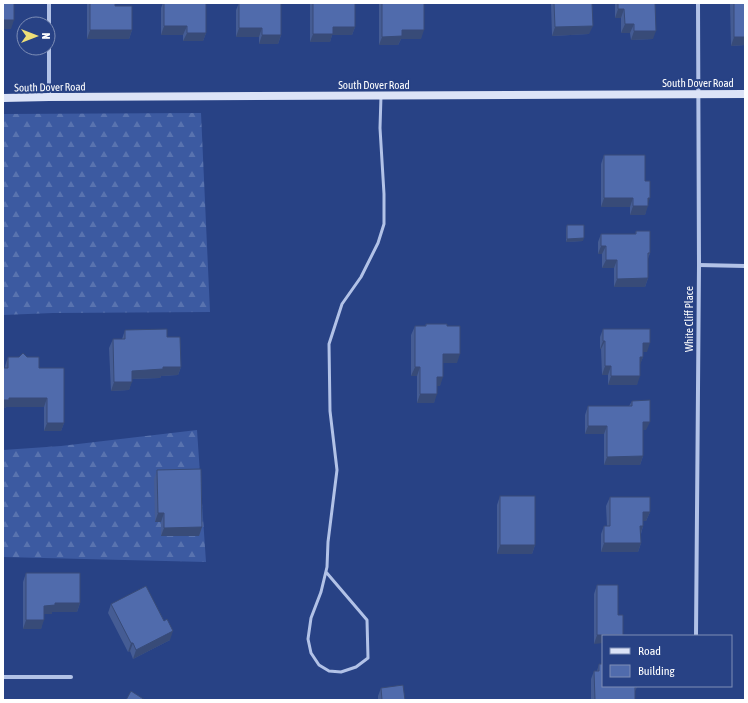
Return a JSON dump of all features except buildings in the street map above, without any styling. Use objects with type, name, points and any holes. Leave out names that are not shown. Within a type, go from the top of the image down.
[{"type":"street","points":[[48,3],[49,97]]},
{"type":"street","name":"White Cliff Place","points":[[696,635],[698,3]]},
{"type":"street","name":"South Dover Road","points":[[3,98],[745,94]]},
{"type":"street","points":[[698,265],[745,266]]},
{"type":"street","points":[[3,677],[71,677]]},
{"type":"lane","points":[[326,572],[367,620],[368,658],[356,668],[341,672],[329,671],[319,665],[310,654],[308,638],[311,618],[321,592],[327,567],[328,542],[337,470],[330,411],[329,344],[342,304],[361,277],[378,243],[384,224],[384,194],[380,128],[381,96]]},
{"type":"green space","points":[[201,113],[210,312],[53,313],[3,315],[3,114]]},
{"type":"green space","points":[[197,430],[206,562],[3,557],[3,450],[61,446]]}]
